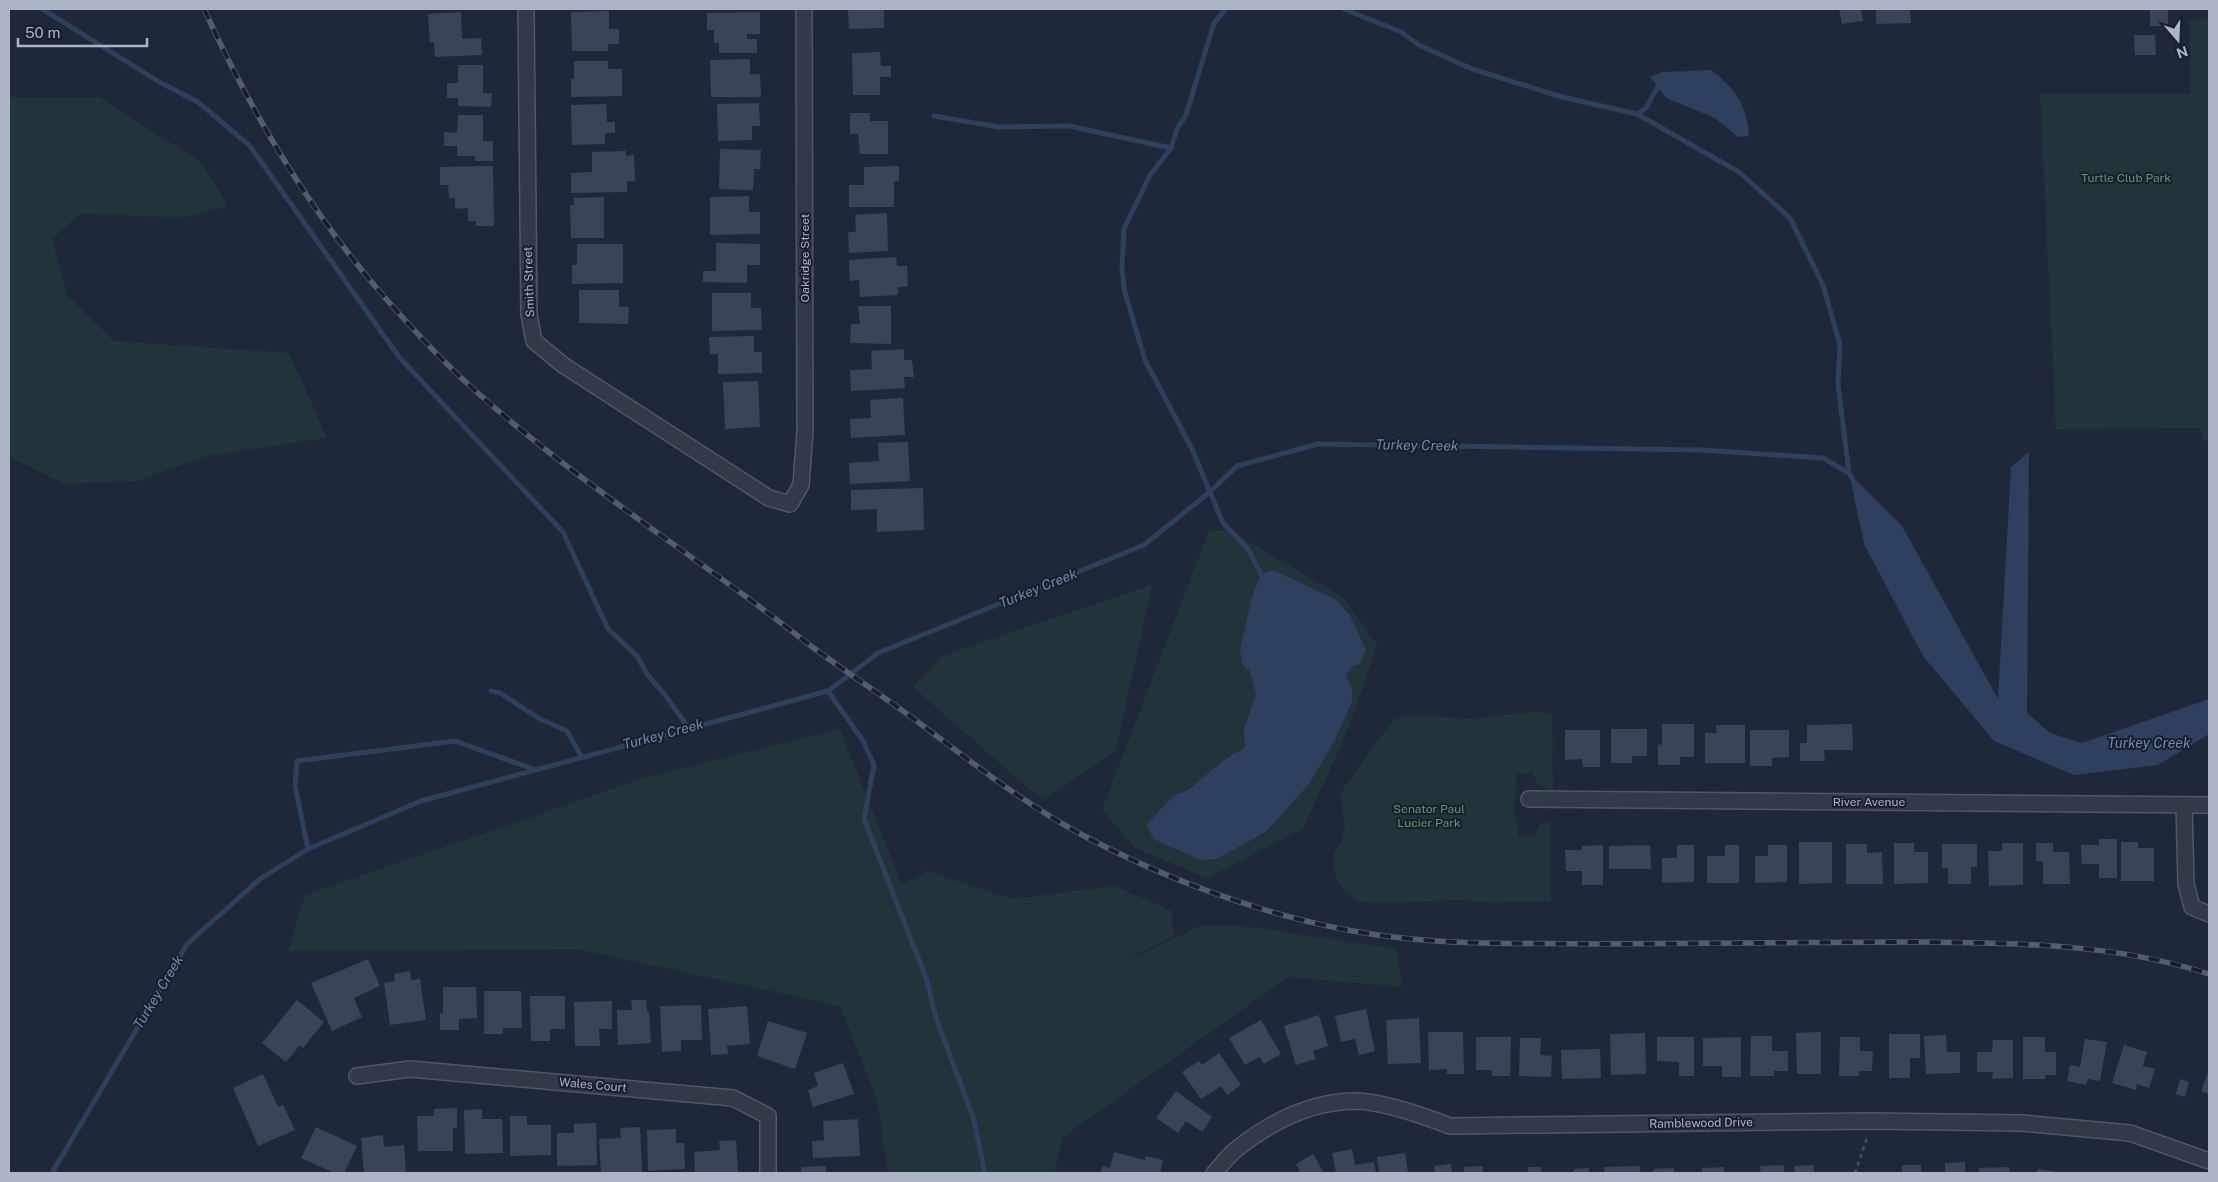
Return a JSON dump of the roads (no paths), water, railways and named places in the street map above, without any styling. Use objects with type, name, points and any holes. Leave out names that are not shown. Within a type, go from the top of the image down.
[{"type":"street","name":"Smith Street","points":[[526,9],[528,314],[534,341],[563,365],[760,493],[769,498],[790,504]]},
{"type":"street","name":"Oakridge Street","points":[[790,504],[801,485],[805,431],[804,9]]},
{"type":"street","name":"River Avenue","points":[[1529,799],[2209,805]]},
{"type":"street","points":[[2184,805],[2186,884],[2192,907],[2209,914]]},
{"type":"street","name":"Wales Court","points":[[357,1076],[410,1069],[733,1098],[768,1116],[768,1173]]},
{"type":"street","name":"Ramblewood Drive","points":[[1214,1173],[1236,1149],[1282,1118],[1320,1105],[1358,1101],[1411,1111],[1450,1126],[1873,1121],[2022,1123],[2130,1133],[2209,1161]]},
{"type":"water","points":[[1711,70],[1727,84],[1738,98],[1746,115],[1749,136],[1738,137],[1715,118],[1666,98],[1650,77],[1662,72]]},
{"type":"water","name":"Turkey Creek","points":[[2029,452],[2027,713],[2050,733],[2082,743],[2209,699],[2209,734],[2158,765],[2074,775],[1994,741],[1923,656],[1864,544],[1849,473],[1902,526],[1998,699],[2011,467]]},
{"type":"water","points":[[1273,570],[1335,599],[1350,615],[1366,650],[1360,664],[1352,666],[1346,677],[1352,688],[1352,702],[1334,742],[1309,784],[1266,832],[1216,859],[1200,860],[1154,839],[1146,825],[1173,796],[1188,790],[1223,761],[1245,747],[1244,728],[1256,694],[1250,671],[1243,666],[1240,651],[1251,600],[1261,574]]},
{"type":"waterway","points":[[42,9],[161,83],[198,102],[250,146],[399,357],[563,532],[608,629],[637,656],[647,674],[688,727]]},
{"type":"waterway","points":[[1226,9],[1214,23],[1186,115],[1177,129],[1171,148],[1150,175],[1124,229],[1122,267],[1124,289],[1145,360],[1192,449],[1223,523],[1248,549],[1261,574]]},
{"type":"waterway","points":[[1344,9],[1401,32],[1419,45],[1472,69],[1562,97],[1637,114],[1739,172],[1790,218],[1823,285],[1840,345],[1838,384],[1849,473]]},
{"type":"waterway","points":[[1637,114],[1646,108],[1657,88]]},
{"type":"waterway","points":[[934,116],[999,127],[1069,126],[1171,148]]},
{"type":"waterway","name":"Turkey Creek","points":[[52,1173],[187,944],[260,879],[308,849],[421,801],[828,691],[878,653],[1144,545],[1211,491],[1237,466],[1318,444],[1701,450],[1823,458],[1849,473],[1852,478]]},
{"type":"waterway","points":[[491,691],[500,693],[540,719],[567,731],[581,756]]},
{"type":"waterway","points":[[828,691],[863,741],[874,765],[864,819],[926,978],[936,1018],[973,1117],[985,1173]]},
{"type":"waterway","name":"Turkey Creek","points":[[308,849],[295,785],[297,761],[455,741],[533,769]]},
{"type":"railway","points":[[204,9],[242,87],[263,124],[308,197],[333,233],[359,267],[409,325],[467,383],[576,473],[824,656],[905,712],[1034,806],[1075,831],[1112,850],[1191,885],[1233,900],[1318,924],[1402,938],[1449,942],[1521,944],[1914,942],[2026,944],[2136,956],[2209,974]]},
{"type":"park label","name":"Turtle Club Park","points":[[2126,178]]},
{"type":"park label","name":"Senator Paul Lucier Park","points":[[1429,816]]}]
